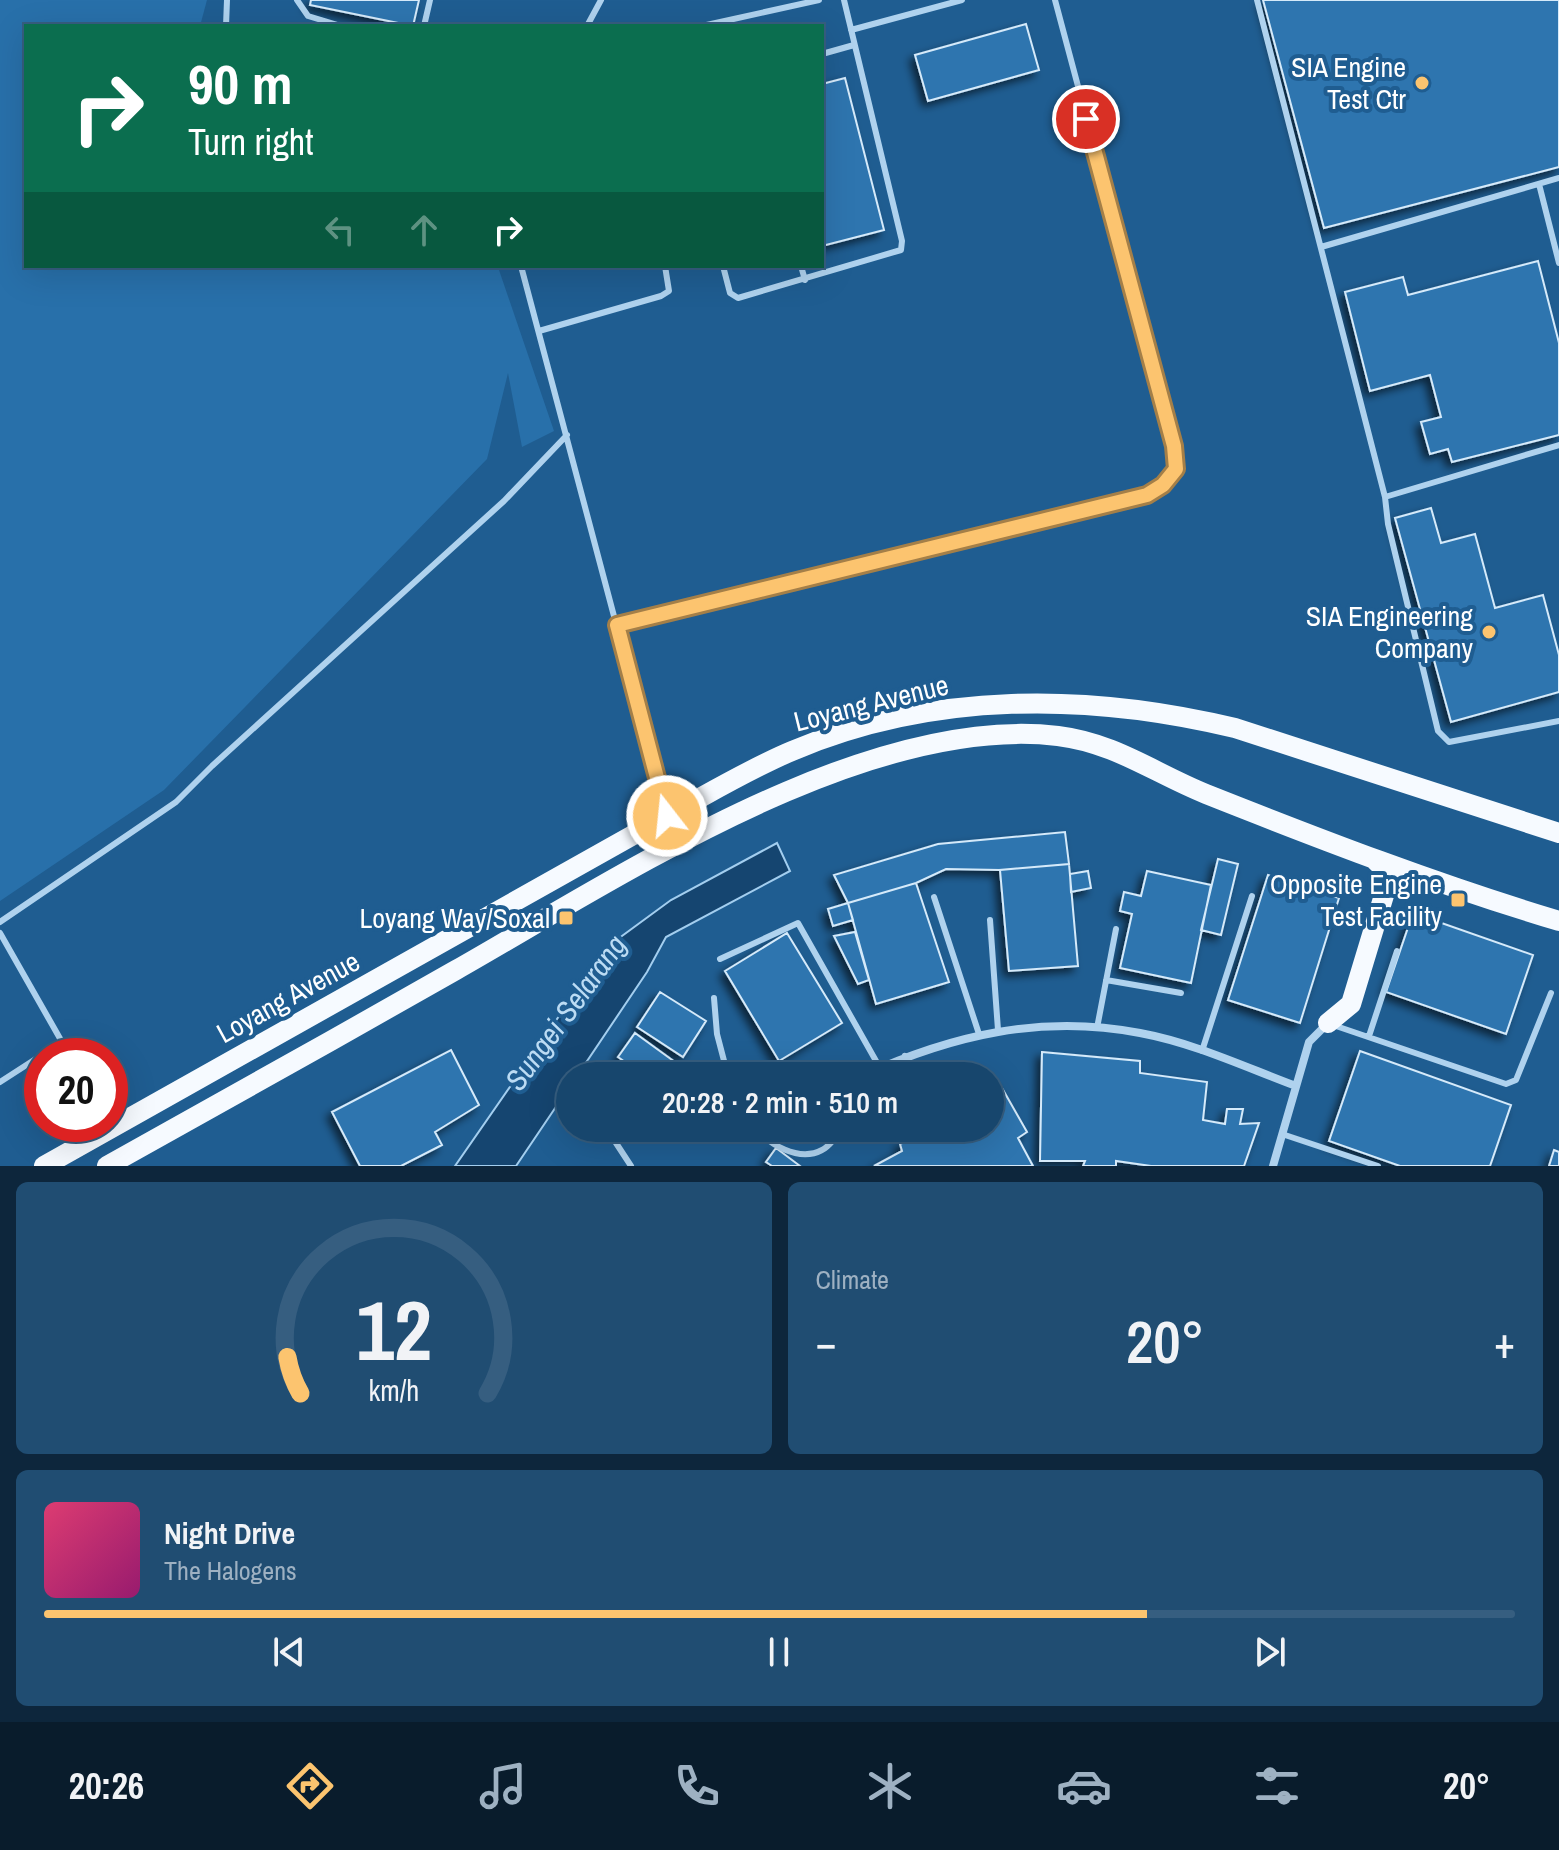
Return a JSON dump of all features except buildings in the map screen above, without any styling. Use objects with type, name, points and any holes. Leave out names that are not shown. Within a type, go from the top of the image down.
[{"type":"main road","name":"Loyang Avenue","points":[[44,1166],[667,816],[793,750],[851,732],[949,710],[1047,702],[1136,708],[1235,728],[1559,833]]},
{"type":"main road","name":"Loyang Avenue","points":[[107,1166],[619,877],[773,796],[881,756],[987,735],[1055,736],[1104,744],[1178,783],[1375,860],[1559,921]]},
{"type":"main road","points":[[1328,1023],[1351,1004],[1388,882],[1383,868],[1375,860]]},
{"type":"street","points":[[1273,1166],[1309,1042],[1328,1023]]},
{"type":"street","points":[[894,1062],[998,1030],[1031,1026],[1097,1028],[1140,1033],[1202,1051],[1296,1086]]},
{"type":"street","points":[[902,1062],[905,1057]]},
{"type":"lane","points":[[226,24],[227,0]]},
{"type":"lane","points":[[297,0],[308,16],[334,24]]},
{"type":"lane","points":[[424,24],[430,0]]},
{"type":"lane","points":[[588,24],[601,0]]},
{"type":"lane","points":[[711,24],[819,0]]},
{"type":"lane","points":[[724,268],[735,298],[895,254],[903,246],[844,0]]},
{"type":"lane","points":[[851,30],[962,0]]},
{"type":"lane","points":[[617,625],[1147,495],[1163,485],[1176,469],[1174,446],[1055,0]]},
{"type":"lane","points":[[1257,0],[1385,497],[1392,538],[1442,738],[1449,742],[1559,721]]},
{"type":"lane","points":[[824,53],[854,45]]},
{"type":"lane","points":[[1321,247],[1559,178]]},
{"type":"lane","points":[[1539,184],[1559,263]]},
{"type":"lane","points":[[1548,220],[1559,217]]},
{"type":"lane","points":[[522,268],[667,816]]},
{"type":"lane","points":[[539,331],[661,296],[669,291],[665,268]]},
{"type":"lane","points":[[802,268],[805,280]]},
{"type":"lane","points":[[0,922],[176,802],[504,501],[567,435]]},
{"type":"lane","points":[[1385,497],[1559,445]]},
{"type":"lane","points":[[1202,1051],[1252,896]]},
{"type":"lane","points":[[934,897],[979,1034]]},
{"type":"lane","points":[[990,920],[998,1030]]},
{"type":"lane","points":[[720,959],[798,923],[877,1062]]},
{"type":"lane","points":[[1097,1028],[1116,929]]},
{"type":"lane","points":[[0,933],[61,1044],[0,1082]]},
{"type":"lane","points":[[1369,1036],[1397,951]]},
{"type":"lane","points":[[1106,980],[1181,993]]},
{"type":"lane","points":[[1328,1023],[1506,1084],[1516,1080],[1551,993]]},
{"type":"lane","points":[[714,998],[717,1034],[724,1062]]},
{"type":"lane","points":[[1282,1134],[1378,1166]]},
{"type":"lane","points":[[616,1142],[631,1166]]},
{"type":"lane","points":[[768,1142],[775,1148],[805,1153],[822,1151],[829,1142]]},
{"type":"shaded area","points":[[0,0],[207,0],[201,24],[24,24],[24,268],[498,268],[554,431],[522,447],[508,373],[487,459],[164,790],[0,901]]},
{"type":"water","name":"Sungei Selarang","points":[[777,843],[790,871],[666,937],[647,972],[586,1062],[556,1062],[556,1107],[516,1166],[455,1166],[607,947],[671,900]]},
{"type":"place","name":"SIA Engine Test Ctr","points":[[1422,83]]},
{"type":"place","name":"SIA Engineering Company","points":[[1489,632]]},
{"type":"place","name":"Opposite Engine Test Facility","points":[[1458,900]]},
{"type":"place","name":"Loyang Way/Soxal","points":[[566,918]]},
{"type":"route","points":[[667,816],[617,625],[1147,495],[1163,485],[1176,469],[1174,446],[1086,119]]}]
